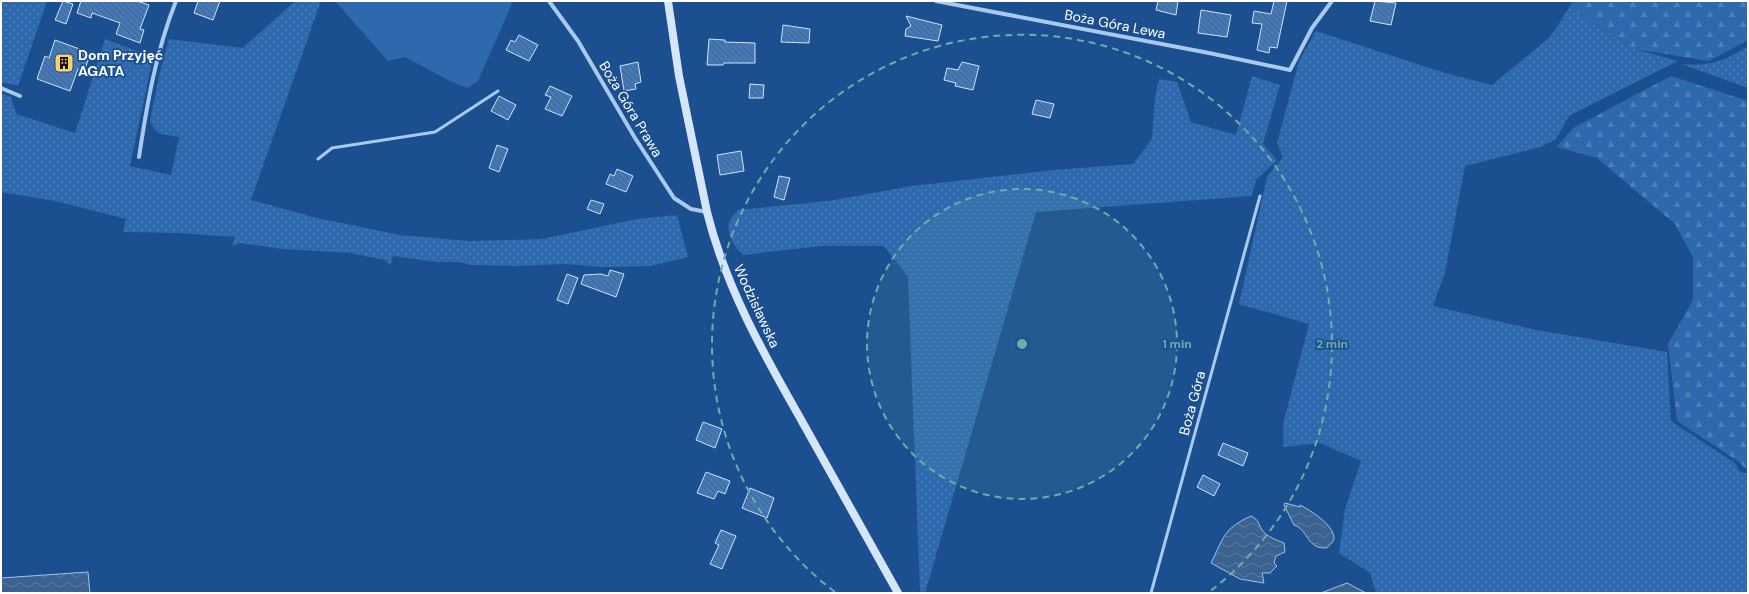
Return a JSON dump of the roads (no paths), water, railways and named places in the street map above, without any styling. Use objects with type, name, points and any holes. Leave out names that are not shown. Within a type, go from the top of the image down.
[{"type":"main road","name":"Wodzisławska","points":[[668,1],[679,76],[707,212],[712,232],[732,288],[748,322],[786,393],[898,593]]},
{"type":"street","points":[[139,157],[147,104],[166,27],[176,1]]},
{"type":"street","name":"Boża Góra Prawa","points":[[549,1],[578,41],[635,138],[674,198],[690,210],[707,212]]},
{"type":"street","name":"Boża Góra Lewa","points":[[936,1],[1290,70],[1312,28],[1332,1]]},
{"type":"street","points":[[1,88],[20,96]]},
{"type":"lane","points":[[318,159],[332,148],[435,132],[498,91]]},
{"type":"lane","name":"Boża Góra","points":[[1151,593],[1260,196]]},
{"type":"water","points":[[1285,503],[1300,507],[1300,505],[1310,510],[1326,523],[1333,533],[1334,538],[1327,548],[1315,546],[1299,527],[1294,525],[1284,505]]},
{"type":"water","points":[[1251,516],[1257,521],[1267,535],[1284,543],[1285,552],[1276,556],[1274,563],[1277,566],[1270,573],[1262,573],[1264,583],[1240,579],[1211,563],[1222,540],[1229,530]]},
{"type":"water","points":[[88,572],[90,593],[1,593],[1,578]]},
{"type":"water","points":[[1347,583],[1366,593],[1321,593]]},
{"type":"place","name":"Dom Przyjęć AGATA","points":[[64,63]]}]
